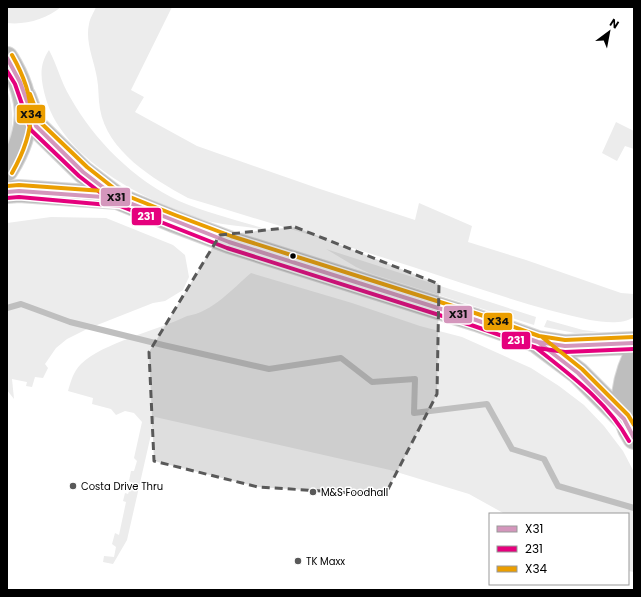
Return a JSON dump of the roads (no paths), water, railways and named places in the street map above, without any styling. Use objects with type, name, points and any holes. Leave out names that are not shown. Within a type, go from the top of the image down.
[{"type":"main road","points":[[7,58],[20,82],[36,126],[82,172],[117,198],[229,242],[476,320],[538,342],[565,346],[634,343]]},
{"type":"main road","points":[[7,170],[19,151],[26,124],[24,96]]},
{"type":"main road","points":[[7,192],[19,191],[117,198]]},
{"type":"main road","points":[[538,342],[578,373],[624,419],[634,438]]},
{"type":"main road","points":[[624,419],[623,387],[634,356]]},
{"type":"waterway","points":[[7,308],[21,304],[70,322],[269,369],[341,358],[372,382],[415,379],[414,413],[487,404],[512,449],[544,459],[558,486],[634,508]]},
{"type":"place","name":"Costa Drive Thru","points":[[73,486]]},
{"type":"place","name":"M&S Foodhall","points":[[313,492]]},
{"type":"place","name":"TK Maxx","points":[[298,561]]}]
